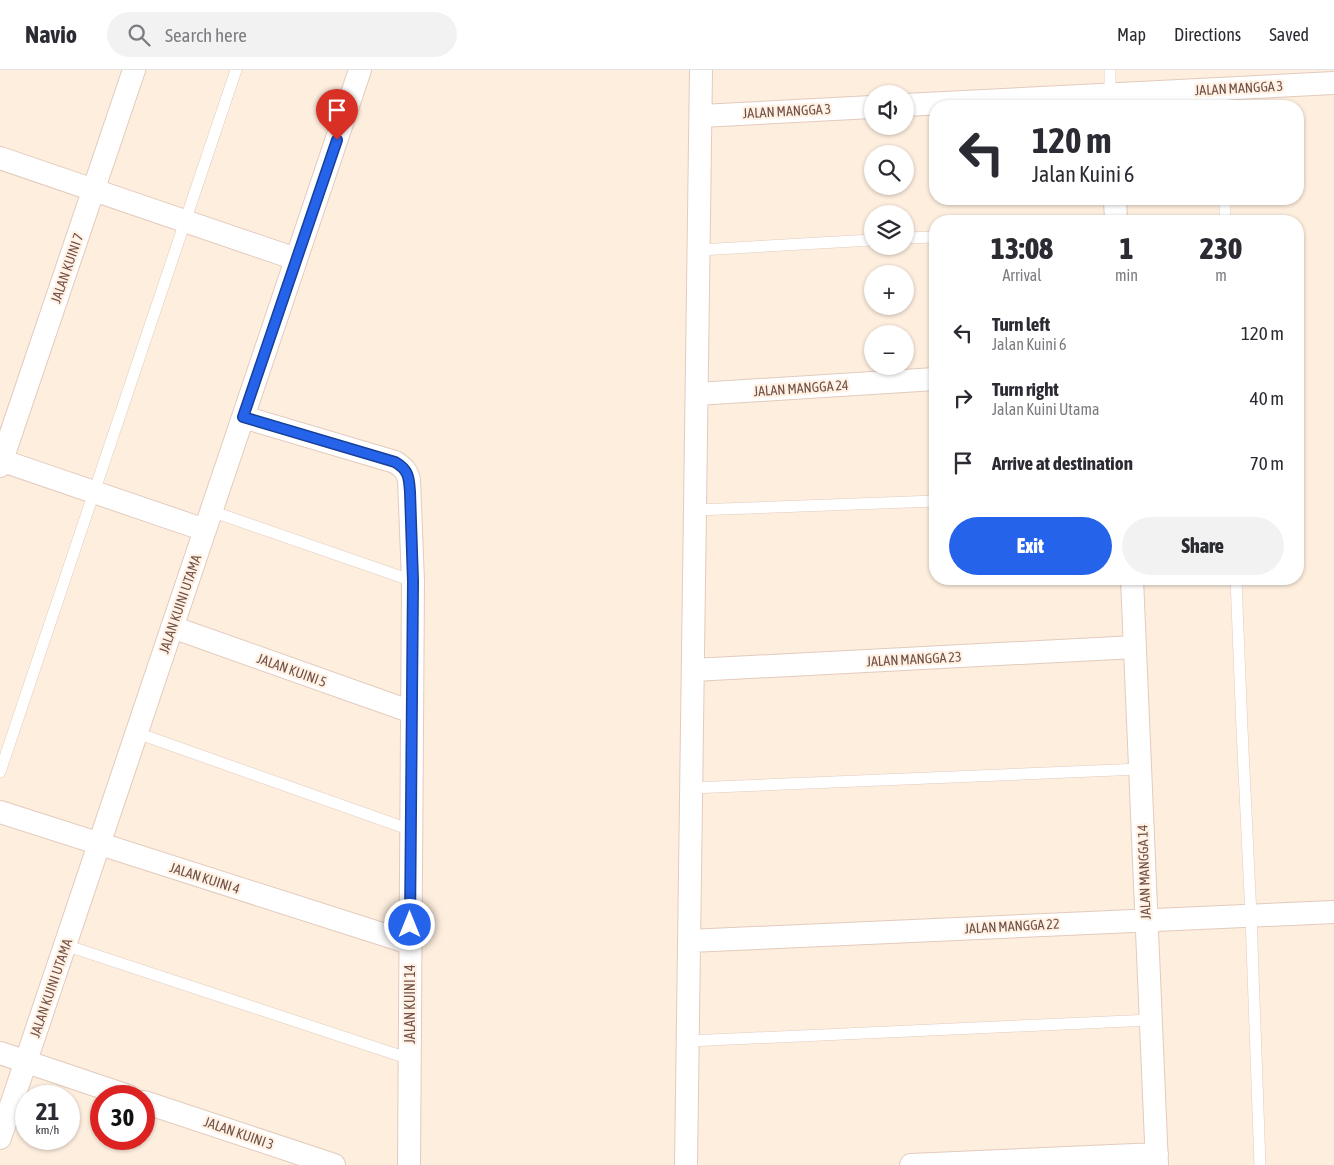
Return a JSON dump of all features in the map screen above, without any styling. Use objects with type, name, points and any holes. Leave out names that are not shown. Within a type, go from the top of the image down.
[{"type":"street","name":"JALAN KUINI 7","points":[[1,462],[134,70]]},
{"type":"street","name":"JALAN KUINI UTAMA","points":[[0,1138],[360,70]]},
{"type":"street","points":[[686,1165],[701,70]]},
{"type":"street","name":"JALAN MANGGA 3","points":[[1110,100],[1222,98],[1334,84]]},
{"type":"street","name":"JALAN MANGGA 3","points":[[914,105],[929,104]]},
{"type":"street","name":"JALAN MANGGA 3","points":[[701,116],[864,107]]},
{"type":"street","points":[[0,158],[296,259]]},
{"type":"street","name":"JALAN MANGGA 24","points":[[697,394],[929,379]]},
{"type":"street","name":"JALAN KUINI 14","points":[[243,417],[395,462],[407,472],[410,482],[413,581],[409,1165]]},
{"type":"street","points":[[1,462],[94,492],[208,521]]},
{"type":"street","name":"JALAN MANGGA 14","points":[[1132,585],[1157,1159]]},
{"type":"street","name":"JALAN KUINI 5","points":[[172,627],[412,712]]},
{"type":"street","name":"JALAN MANGGA 23","points":[[693,670],[1135,647]]},
{"type":"street","name":"JALAN KUINI 4","points":[[0,812],[410,944]]},
{"type":"street","name":"JALAN MANGGA 22","points":[[689,941],[1334,912]]},
{"type":"street","points":[[0,1053],[95,1085]]},
{"type":"street","name":"JALAN KUINI 3","points":[[155,1106],[334,1165]]},
{"type":"street","points":[[910,1165],[1157,1159]]},
{"type":"lane","points":[[0,772],[236,70]]},
{"type":"lane","points":[[1110,70],[1110,100]]},
{"type":"lane","points":[[914,238],[929,237]]},
{"type":"lane","points":[[699,250],[864,240]]},
{"type":"lane","points":[[695,510],[929,502]]},
{"type":"lane","points":[[208,521],[413,581]]},
{"type":"lane","points":[[1236,585],[1260,1165]]},
{"type":"lane","points":[[136,733],[411,830]]},
{"type":"lane","points":[[692,788],[1140,769]]},
{"type":"lane","points":[[65,946],[410,1059]]},
{"type":"lane","points":[[688,1040],[1151,1020]]},
{"type":"route","points":[[337,140],[243,417],[395,462],[407,472],[410,492],[413,581],[410,925]]}]
